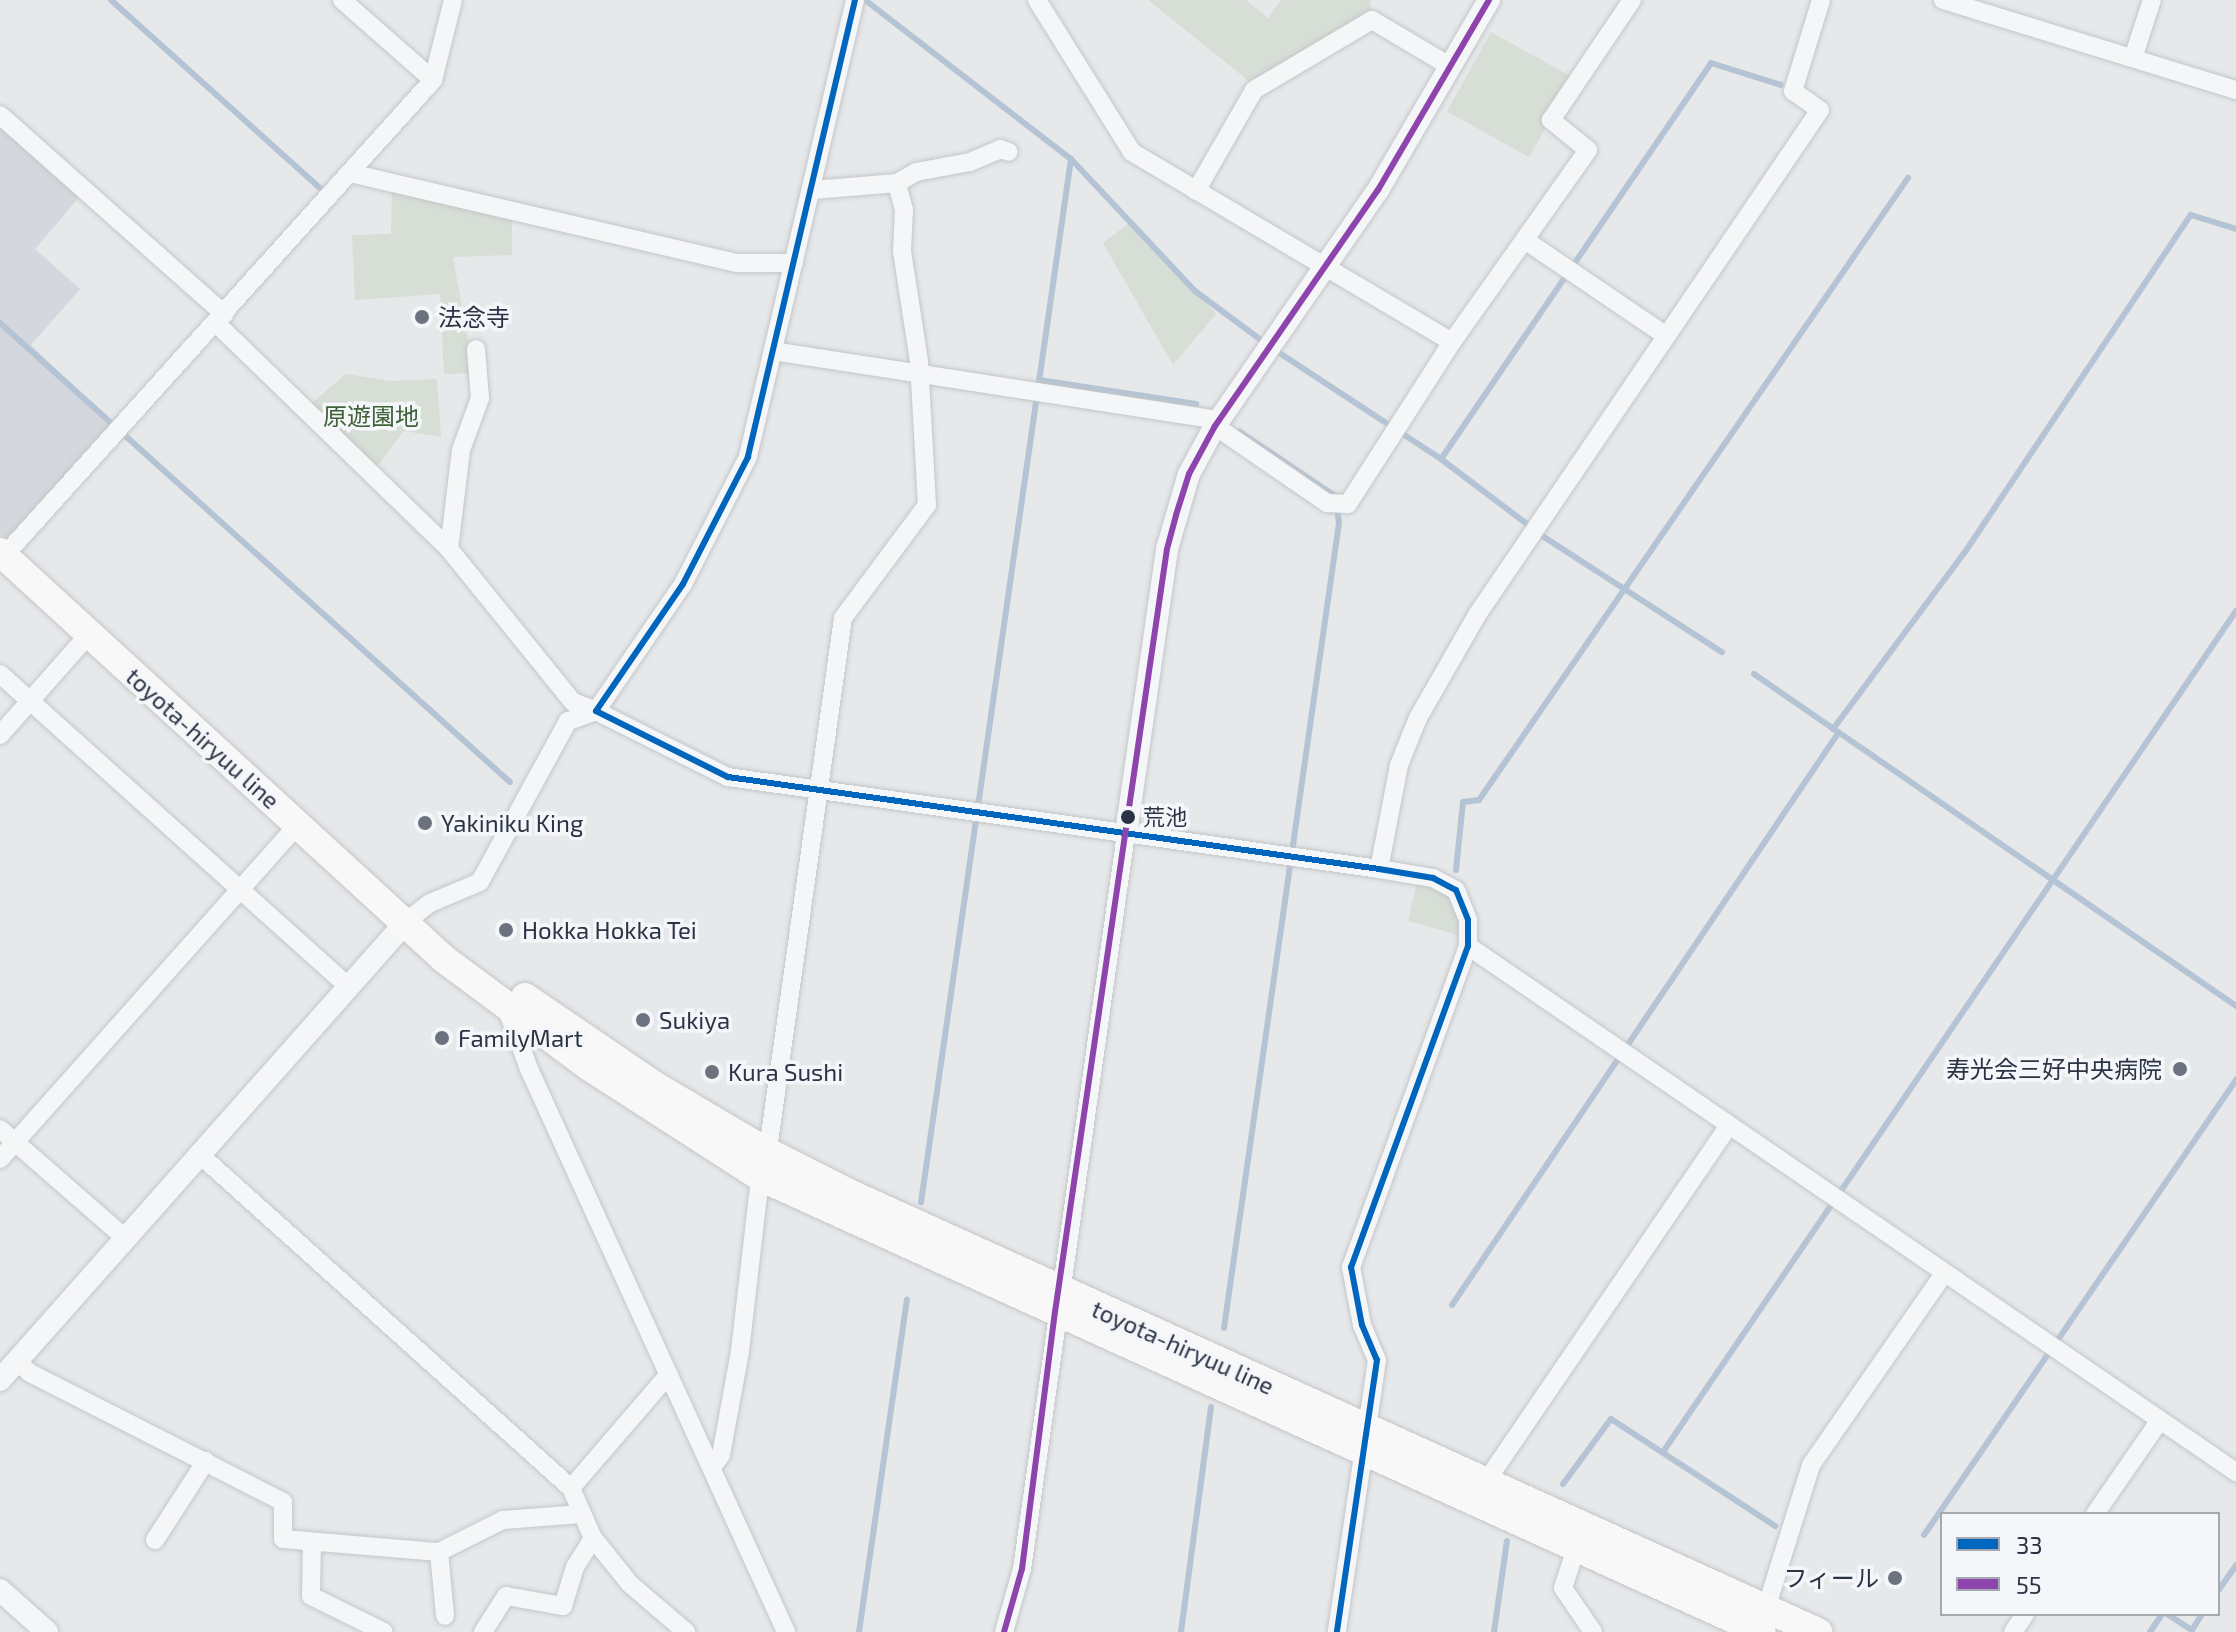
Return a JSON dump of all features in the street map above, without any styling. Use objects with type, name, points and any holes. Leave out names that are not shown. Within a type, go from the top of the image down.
[{"type":"main road","name":"toyota-hiryuu line","points":[[2,554],[407,921],[444,959],[588,1066],[762,1163],[1056,1302],[1366,1440],[1576,1548],[1762,1626],[1818,1632]]},
{"type":"main road","name":"toyota-hiryuu line","points":[[407,921],[453,944],[762,1163]]},
{"type":"main road","name":"toyota-hiryuu line","points":[[1366,1440],[1485,1483],[1762,1626]]},
{"type":"street","points":[[342,0],[433,80]]},
{"type":"street","points":[[2,554],[220,319],[433,80],[453,0]]},
{"type":"street","points":[[0,1380],[198,1153],[407,921],[430,903],[480,882],[568,721],[596,711],[683,584],[748,457],[813,190],[855,0]]},
{"type":"street","points":[[1037,0],[1132,152],[1324,269],[1452,342]]},
{"type":"street","points":[[1004,1632],[1022,1569],[1056,1302],[1167,549],[1189,474],[1218,423],[1324,269],[1451,67],[1489,0]]},
{"type":"street","points":[[773,351],[1218,423],[1327,503],[1348,504],[1452,342],[1588,150],[1551,120],[1632,0]]},
{"type":"street","points":[[1379,869],[1399,765],[1418,718],[1477,615],[1820,110],[1793,91],[1821,0]]},
{"type":"street","points":[[1943,0],[2236,90]]},
{"type":"street","points":[[2133,58],[2152,0]]},
{"type":"street","points":[[1196,191],[1254,90],[1372,20],[1451,67]]},
{"type":"street","points":[[0,115],[220,319],[449,549],[573,702],[728,777],[1379,869],[1433,878],[1456,890],[1468,920],[1468,946],[1351,1267],[1362,1325],[1377,1360],[1337,1632]]},
{"type":"street","points":[[813,190],[897,183],[916,172],[970,162],[1000,149],[1009,152]]},
{"type":"street","points":[[350,173],[738,263],[794,263]]},
{"type":"street","points":[[712,1467],[721,1455],[740,1351],[762,1163],[843,618],[927,505],[918,376],[902,251],[904,210],[897,183]]},
{"type":"street","points":[[1525,240],[1665,335]]},
{"type":"street","points":[[449,549],[461,450],[480,398],[476,349]]},
{"type":"street","points":[[0,735],[89,634]]},
{"type":"street","points":[[0,674],[239,892],[347,985]]},
{"type":"street","points":[[0,1159],[298,824]]},
{"type":"street","points":[[1468,946],[1943,1275],[2236,1472]]},
{"type":"street","points":[[506,1006],[529,1069],[786,1632]]},
{"type":"street","points":[[1485,1483],[1728,1127]]},
{"type":"street","points":[[0,1129],[125,1238]]},
{"type":"street","points":[[198,1153],[571,1488],[593,1538],[630,1584],[686,1632]]},
{"type":"street","points":[[1762,1626],[1811,1465],[1943,1275]]},
{"type":"street","points":[[17,1361],[30,1373],[283,1502],[283,1539],[439,1552],[503,1520],[582,1514]]},
{"type":"street","points":[[571,1488],[669,1374]]},
{"type":"street","points":[[2096,1512],[2160,1420]]},
{"type":"street","points":[[155,1540],[206,1461]]},
{"type":"street","points":[[483,1632],[506,1596],[563,1606],[575,1567],[593,1538]]},
{"type":"street","points":[[312,1542],[311,1596],[384,1632]]},
{"type":"street","points":[[1576,1548],[1563,1588],[1593,1632]]},
{"type":"street","points":[[439,1552],[445,1616]]},
{"type":"street","points":[[0,1590],[47,1632]]},
{"type":"shaded area","points":[[0,121],[81,195],[35,249],[80,289],[31,345],[114,425],[6,539],[0,534]]},
{"type":"green space","points":[[1148,0],[1246,0],[1268,18],[1281,0],[1371,0],[1370,11],[1250,82]]},
{"type":"green space","points":[[1491,32],[1573,78],[1529,157],[1447,112]]},
{"type":"green space","points":[[392,188],[512,217],[512,255],[453,257],[474,373],[444,374],[440,294],[355,300],[352,235],[391,234]]},
{"type":"green space","points":[[1129,223],[1216,314],[1173,365],[1103,243]]},
{"type":"green space","name":"原遊園地","points":[[346,374],[390,381],[437,379],[441,437],[404,431],[376,468],[307,407]]},
{"type":"green space","points":[[1417,882],[1449,893],[1464,925],[1462,936],[1408,921]]},
{"type":"waterway","points":[[111,0],[320,188]]},
{"type":"waterway","points":[[865,0],[1071,159],[921,1202]]},
{"type":"waterway","points":[[1441,459],[1711,63],[1781,85]]},
{"type":"waterway","points":[[1071,159],[1195,291],[1265,343]]},
{"type":"waterway","points":[[1456,870],[1463,802],[1479,800],[1908,178]]},
{"type":"waterway","points":[[1833,729],[1965,552],[2191,215],[2236,229]]},
{"type":"waterway","points":[[0,323],[510,782]]},
{"type":"waterway","points":[[1275,350],[1441,459],[1544,537],[1722,652]]},
{"type":"waterway","points":[[1039,380],[1196,404]]},
{"type":"waterway","points":[[1224,1328],[1339,523],[1335,496],[1240,432]]},
{"type":"waterway","points":[[1663,1452],[2236,611]]},
{"type":"waterway","points":[[1754,674],[2236,1006]]},
{"type":"waterway","points":[[1452,1305],[1839,732]]},
{"type":"waterway","points":[[1924,1535],[2236,1080]]},
{"type":"waterway","points":[[859,1632],[907,1299]]},
{"type":"waterway","points":[[1181,1632],[1211,1407]]},
{"type":"waterway","points":[[1563,1484],[1611,1419],[1775,1526]]},
{"type":"waterway","points":[[1494,1632],[1507,1541]]},
{"type":"waterway","points":[[2220,1588],[2236,1565]]},
{"type":"waterway","points":[[2150,1632],[2161,1616]]},
{"type":"waterway","points":[[2170,1616],[2192,1630],[2201,1616]]},
{"type":"transit line","name":"33","points":[[855,0],[748,457],[683,584],[596,711],[728,777],[1379,869],[1433,878],[1456,890],[1468,920],[1468,946],[1351,1267],[1362,1325],[1377,1360],[1337,1632]]},
{"type":"transit line","name":"55","points":[[1004,1632],[1022,1569],[1055,1312],[1167,549],[1176,515],[1189,474],[1215,426],[1378,190],[1489,0]]},
{"type":"place","name":"法念寺","points":[[422,317]]},
{"type":"place","name":"荒池","points":[[1128,817]]},
{"type":"place","name":"Yakiniku King","points":[[425,823]]},
{"type":"place","name":"Hokka Hokka Tei","points":[[506,930]]},
{"type":"place","name":"Sukiya","points":[[643,1020]]},
{"type":"place","name":"FamilyMart","points":[[442,1038]]},
{"type":"place","name":"寿光会三好中央病院","points":[[2180,1069]]},
{"type":"place","name":"Kura Sushi","points":[[712,1072]]},
{"type":"place","name":"フィール","points":[[1895,1578]]}]
